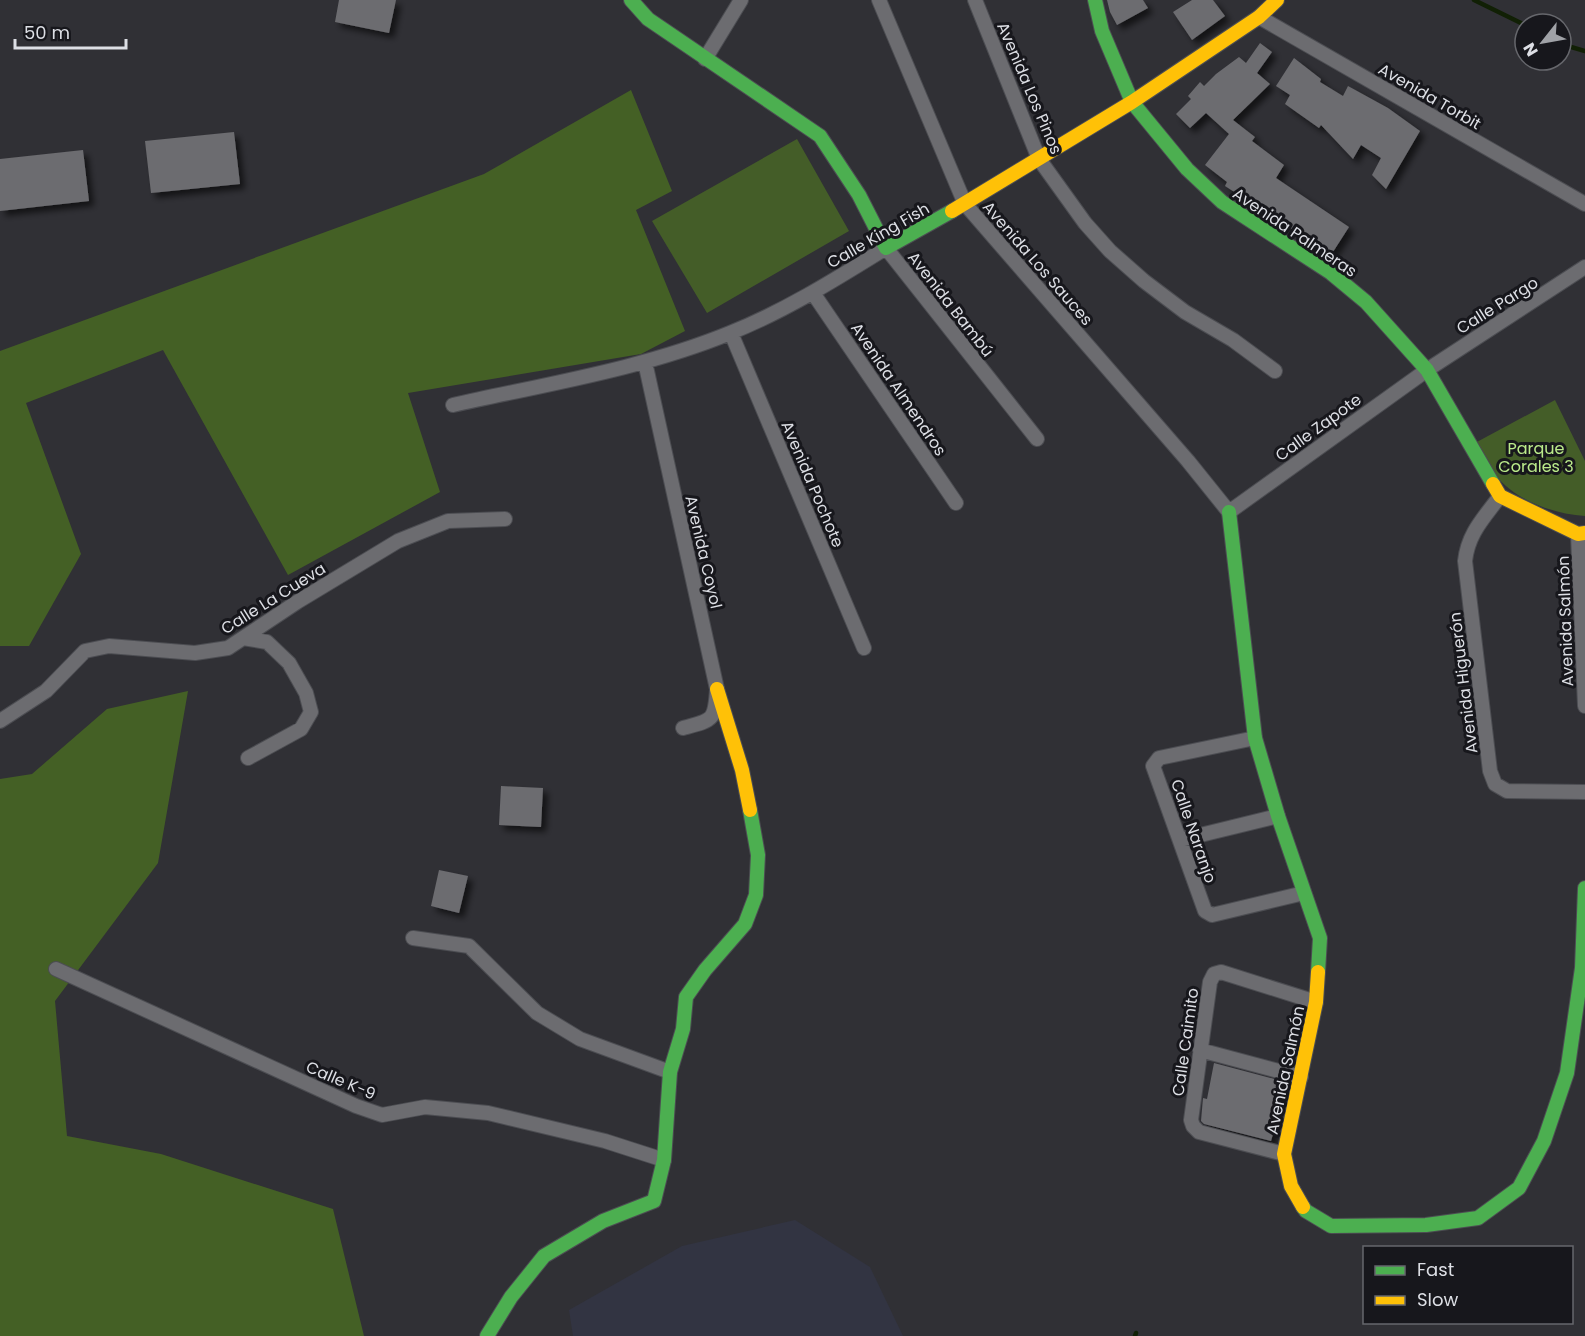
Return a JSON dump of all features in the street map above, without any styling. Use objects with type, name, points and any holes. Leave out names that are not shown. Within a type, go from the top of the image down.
[{"type":"street","name":"Avenida Bambú","points":[[631,0],[648,19],[820,136],[859,195],[886,248],[1037,439]]},
{"type":"street","points":[[705,59],[741,0]]},
{"type":"street","name":"Avenida Los Sauces","points":[[879,0],[965,204],[1188,461],[1229,512]]},
{"type":"street","name":"Avenida Los Pinos","points":[[975,0],[1040,159],[1085,224],[1144,282],[1185,312],[1233,340],[1275,371]]},
{"type":"street","name":"Avenida Palmeras","points":[[1095,0],[1102,31],[1132,102],[1187,169],[1222,202],[1340,280],[1366,302],[1427,370],[1500,496]]},
{"type":"street","name":"Calle King Fish","points":[[453,405],[645,362],[731,333],[813,293],[1132,102],[1259,17],[1277,0]]},
{"type":"street","name":"Avenida Torbit","points":[[1259,17],[1585,204]]},
{"type":"street","name":"Calle Pargo","points":[[1427,370],[1585,267]]},
{"type":"street","name":"Avenida Almendros","points":[[813,293],[956,503]]},
{"type":"street","name":"Avenida Pochote","points":[[731,333],[864,648]]},
{"type":"street","name":"Avenida Coyol","points":[[645,362],[717,689],[716,712],[708,721],[683,728]]},
{"type":"street","name":"Calle Zapote","points":[[1229,512],[1427,370]]},
{"type":"street","points":[[1500,496],[1581,534]]},
{"type":"street","name":"Avenida Higuerón","points":[[1500,496],[1474,531],[1467,546],[1465,561],[1490,771],[1495,784],[1507,791],[1585,792]]},
{"type":"street","name":"Avenida Salmón","points":[[1229,512],[1255,738],[1278,816],[1320,938],[1316,1002],[1284,1154],[1291,1186],[1306,1211],[1331,1226],[1426,1225],[1478,1218],[1519,1188],[1544,1141],[1567,1073],[1582,968],[1585,888]]},
{"type":"street","name":"Calle La Cueva","points":[[0,721],[46,691],[85,651],[109,646],[195,653],[228,648],[297,602],[398,541],[448,521],[505,519]]},
{"type":"street","name":"Avenida Salmón","points":[[1581,534],[1585,706]]},
{"type":"street","points":[[243,638],[267,642],[289,663],[306,693],[311,712],[301,729],[248,758]]},
{"type":"street","points":[[487,1336],[511,1297],[544,1256],[603,1221],[654,1201],[664,1160],[670,1072],[684,1029],[686,997],[705,970],[744,924],[756,895],[758,855],[746,791],[742,770],[717,689]]},
{"type":"street","name":"Calle Naranjo","points":[[1255,738],[1159,758],[1153,766],[1208,914],[1212,915],[1304,893]]},
{"type":"street","points":[[1180,840],[1278,816]]},
{"type":"street","points":[[413,938],[469,946],[537,1013],[580,1039],[670,1072]]},
{"type":"street","name":"Calle K-9","points":[[56,969],[356,1106],[382,1115],[425,1107],[488,1113],[605,1141],[664,1160]]},
{"type":"street","name":"Calle Caimito","points":[[1284,1154],[1199,1131],[1193,1126],[1191,1120],[1210,982],[1214,974],[1221,972],[1316,1002]]},
{"type":"street","points":[[1200,1050],[1301,1077]]},
{"type":"shaded area","points":[[795,1220],[870,1267],[903,1336],[573,1336],[569,1310],[682,1246]]},
{"type":"green space","points":[[631,90],[672,191],[636,210],[685,331],[641,354],[408,393],[440,492],[288,575],[163,350],[26,403],[81,554],[29,646],[0,646],[0,351],[484,174]]},
{"type":"green space","points":[[797,139],[849,231],[707,313],[652,221]]},
{"type":"green space","name":"Parque Corales 3","points":[[1555,400],[1585,461],[1585,516],[1549,509],[1514,493],[1496,476],[1475,443]]},
{"type":"green space","points":[[188,691],[158,863],[55,1001],[67,1136],[161,1154],[333,1209],[364,1336],[0,1336],[0,779],[32,774],[107,709]]},
{"type":"building","points":[[339,0],[396,0],[389,33],[335,22]]},
{"type":"building","points":[[1107,0],[1143,0],[1148,8],[1117,25]]},
{"type":"building","points":[[1192,0],[1213,0],[1225,16],[1192,40],[1173,12]]},
{"type":"building","points":[[1260,43],[1272,52],[1257,73],[1270,84],[1233,120],[1255,137],[1252,141],[1284,165],[1276,178],[1349,227],[1331,255],[1260,208],[1261,205],[1242,191],[1239,195],[1225,186],[1227,182],[1205,165],[1229,134],[1206,113],[1190,128],[1176,114],[1191,99],[1188,96],[1200,82],[1204,86],[1239,57],[1246,63]]},
{"type":"building","points":[[1294,58],[1321,79],[1320,82],[1343,96],[1348,86],[1388,108],[1420,131],[1386,189],[1372,175],[1381,158],[1361,145],[1353,159],[1321,125],[1319,128],[1285,104],[1290,95],[1276,86]]},
{"type":"building","points":[[234,132],[240,184],[151,193],[145,141]]},
{"type":"building","points":[[83,150],[89,201],[0,211],[0,159]]},
{"type":"building","points":[[501,786],[543,788],[541,827],[499,825]]},
{"type":"building","points":[[439,870],[468,876],[459,913],[431,906]]},
{"type":"building","points":[[1214,1063],[1282,1081],[1275,1117],[1278,1117],[1271,1141],[1204,1124],[1201,1121],[1203,1098],[1207,1099]]},
{"type":"waterway","points":[[1474,0],[1513,19]]},
{"type":"waterway","points":[[1573,48],[1585,51]]},
{"type":"traffic: fast","points":[[631,0],[648,19],[820,136],[859,195],[886,248],[952,211]]},
{"type":"traffic: fast","points":[[1095,0],[1102,31],[1132,102],[1187,169],[1222,202],[1331,273],[1366,302],[1427,370],[1493,484]]},
{"type":"traffic: fast","points":[[1229,512],[1255,738],[1278,816],[1320,938],[1318,972]]},
{"type":"traffic: fast","points":[[487,1336],[511,1297],[544,1256],[603,1221],[654,1201],[664,1160],[670,1072],[683,1029],[686,997],[705,970],[745,924],[756,895],[758,855],[750,810]]},
{"type":"traffic: fast","points":[[1303,1207],[1331,1226],[1426,1225],[1478,1218],[1519,1188],[1544,1141],[1567,1073],[1582,968],[1585,888]]},
{"type":"traffic: slow","points":[[952,211],[1132,102],[1259,17],[1277,0]]},
{"type":"traffic: slow","points":[[1493,484],[1500,496],[1578,534],[1585,533]]},
{"type":"traffic: slow","points":[[717,689],[742,770],[750,810]]},
{"type":"traffic: slow","points":[[1303,1207],[1291,1186],[1284,1154],[1316,1002],[1318,972]]}]
